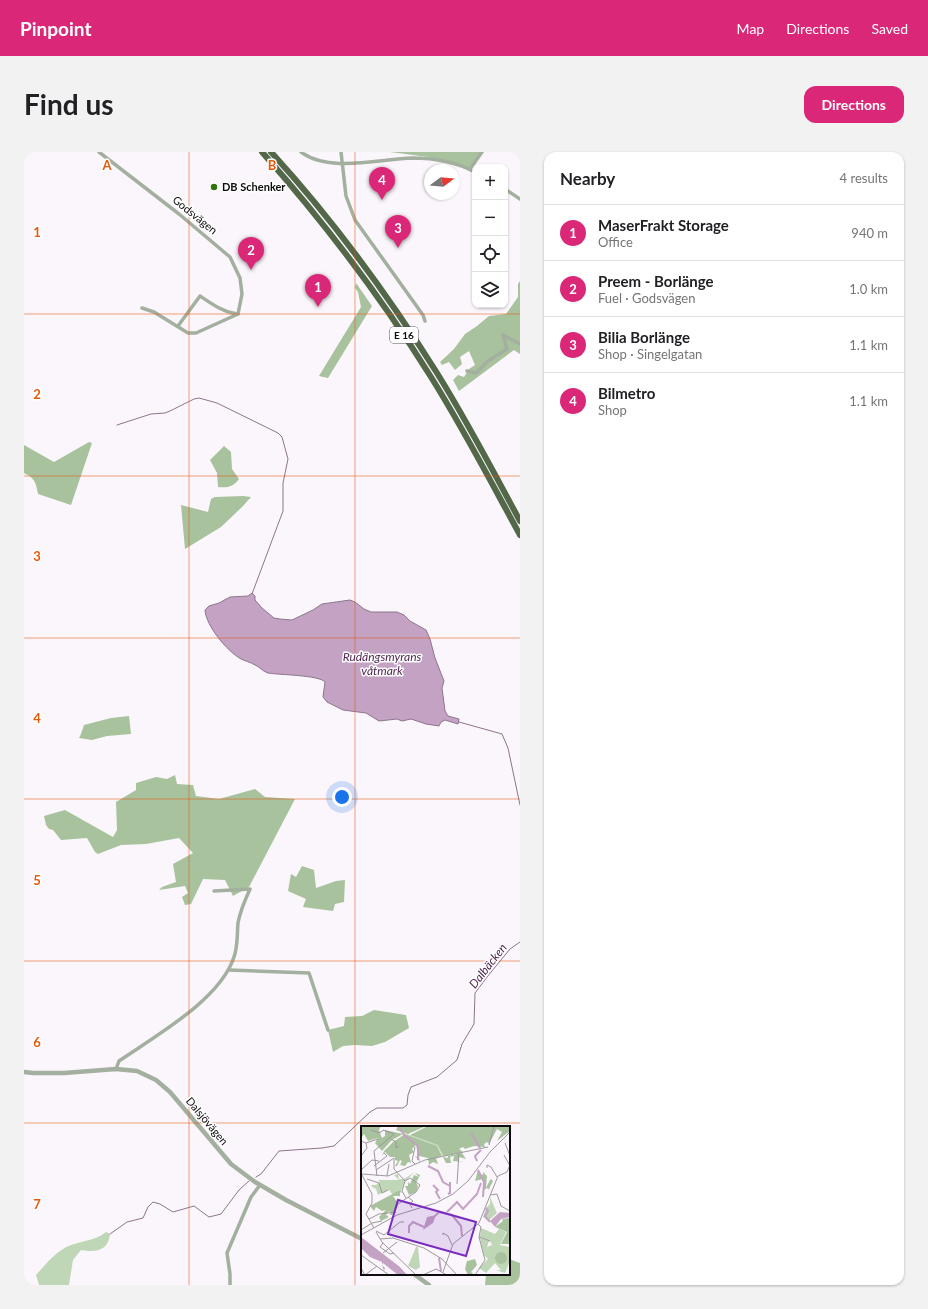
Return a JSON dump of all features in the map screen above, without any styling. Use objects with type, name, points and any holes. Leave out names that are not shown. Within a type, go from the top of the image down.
[{"type":"highway","name":"E 16","points":[[262,152],[349,257],[386,309],[431,377],[520,535]]},
{"type":"highway","name":"E 16","points":[[271,152],[309,195],[355,253],[410,331],[461,414],[520,521]]},
{"type":"street","name":"Godsvägen","points":[[99,152],[230,256],[240,278],[242,294],[238,314]]},
{"type":"street","points":[[301,152],[312,159],[343,164],[412,158],[449,162],[470,169],[482,152]]},
{"type":"street","points":[[341,152],[346,196],[355,220],[404,286],[424,316],[425,321]]},
{"type":"street","points":[[508,191],[520,199]]},
{"type":"street","points":[[178,326],[200,296],[230,313],[238,314]]},
{"type":"street","points":[[142,308],[154,312],[188,332],[196,333],[238,314]]},
{"type":"street","points":[[467,371],[476,373],[488,362],[507,349],[503,335],[520,344]]},
{"type":"street","points":[[116,1069],[119,1061],[198,1005],[214,989],[229,970],[235,955],[238,921],[244,901],[250,889],[214,891]]},
{"type":"street","points":[[229,970],[309,973],[328,1030]]},
{"type":"street","name":"Dalsjövägen","points":[[24,1072],[64,1073],[116,1069],[137,1071],[156,1080],[170,1092],[231,1164],[286,1200],[361,1238]]},
{"type":"street","points":[[230,1285],[230,1274],[226,1253],[251,1197],[260,1184]]},
{"type":"street","points":[[415,1275],[429,1285]]},
{"type":"green space","points":[[390,152],[482,152],[472,164],[470,169],[460,166],[460,164],[452,164],[428,157]]},
{"type":"green space","points":[[520,281],[520,354],[514,350],[459,391],[453,380],[458,375],[464,377],[469,369],[475,365],[469,351],[460,357],[462,364],[455,370],[449,362],[442,365],[440,362],[454,349],[465,334],[489,316],[506,314],[518,297],[518,284]]},
{"type":"green space","points":[[356,283],[372,306],[328,378],[319,376],[361,307],[358,292],[355,288]]},
{"type":"green space","points":[[89,442],[92,443],[71,505],[38,494],[34,481],[31,477],[24,473],[24,445],[54,462]]},
{"type":"green space","points":[[224,446],[231,452],[232,469],[239,479],[235,484],[230,486],[218,487],[217,473],[210,460]]},
{"type":"green space","points":[[215,497],[251,497],[221,527],[185,549],[181,505],[208,512],[211,499]]},
{"type":"green space","points":[[129,716],[131,734],[107,736],[92,740],[79,738],[84,725],[111,718]]},
{"type":"green space","points":[[175,775],[177,784],[193,785],[196,796],[219,799],[255,789],[265,797],[295,799],[249,887],[233,896],[225,880],[203,879],[191,904],[185,905],[182,897],[188,893],[185,886],[159,890],[162,887],[176,882],[173,864],[193,853],[179,838],[146,844],[121,845],[98,854],[95,852],[87,838],[61,840],[53,830],[49,829],[46,825],[44,816],[65,810],[113,837],[117,830],[116,802],[136,790],[136,783],[156,777],[167,779]]},
{"type":"green space","points":[[302,866],[314,870],[316,888],[336,881],[345,880],[344,902],[335,904],[333,911],[303,907],[306,899],[288,891],[291,874],[296,877]]},
{"type":"green space","points":[[374,1010],[406,1015],[409,1028],[385,1042],[372,1046],[343,1046],[333,1052],[328,1030],[344,1026],[345,1017],[362,1016]]},
{"type":"green space","points":[[106,1232],[110,1234],[109,1240],[104,1248],[96,1251],[81,1250],[73,1260],[69,1285],[39,1285],[36,1275],[56,1254],[66,1247],[93,1239]]},
{"type":"green space","points":[[510,1259],[520,1263],[520,1285],[485,1285],[486,1275],[510,1275]]},
{"type":"water","name":"Rudängsmyrans våtmark","points":[[252,593],[255,596],[255,600],[262,608],[274,618],[280,619],[292,620],[322,604],[350,600],[371,612],[397,612],[404,615],[410,621],[426,630],[444,681],[442,688],[445,711],[448,716],[459,719],[458,724],[445,720],[441,722],[439,726],[426,724],[411,719],[402,721],[397,719],[379,721],[366,713],[343,710],[327,702],[323,697],[325,682],[321,680],[268,673],[241,659],[218,638],[209,623],[205,610],[209,606],[230,597],[248,596]]},
{"type":"waterway","points":[[117,425],[151,414],[165,413],[199,398],[217,403],[278,433],[282,437],[288,459],[283,483],[283,511],[252,594]]},
{"type":"waterway","points":[[459,722],[502,734],[508,748],[520,805]]},
{"type":"waterway","name":"Dalbäcken","points":[[256,1177],[261,1174],[279,1151],[334,1146],[370,1112],[377,1108],[403,1108],[407,1105],[411,1087],[437,1077],[457,1060],[462,1044],[474,1024],[475,993],[510,949],[520,942]]},
{"type":"waterway","name":"Dalbäcken","points":[[110,1234],[127,1222],[143,1218],[148,1207],[153,1202],[160,1204],[173,1212],[194,1206],[209,1217],[221,1214],[239,1190],[249,1181]]},
{"type":"place","name":"DB Schenker","points":[[214,187]]},
{"type":"place","name":"Bilmetro","points":[[382,200]]},
{"type":"place","name":"Bilia Borlänge","points":[[398,248]]},
{"type":"place","name":"Preem - Borlänge","points":[[251,270]]},
{"type":"place","name":"MaserFrakt Storage","points":[[318,307]]}]
